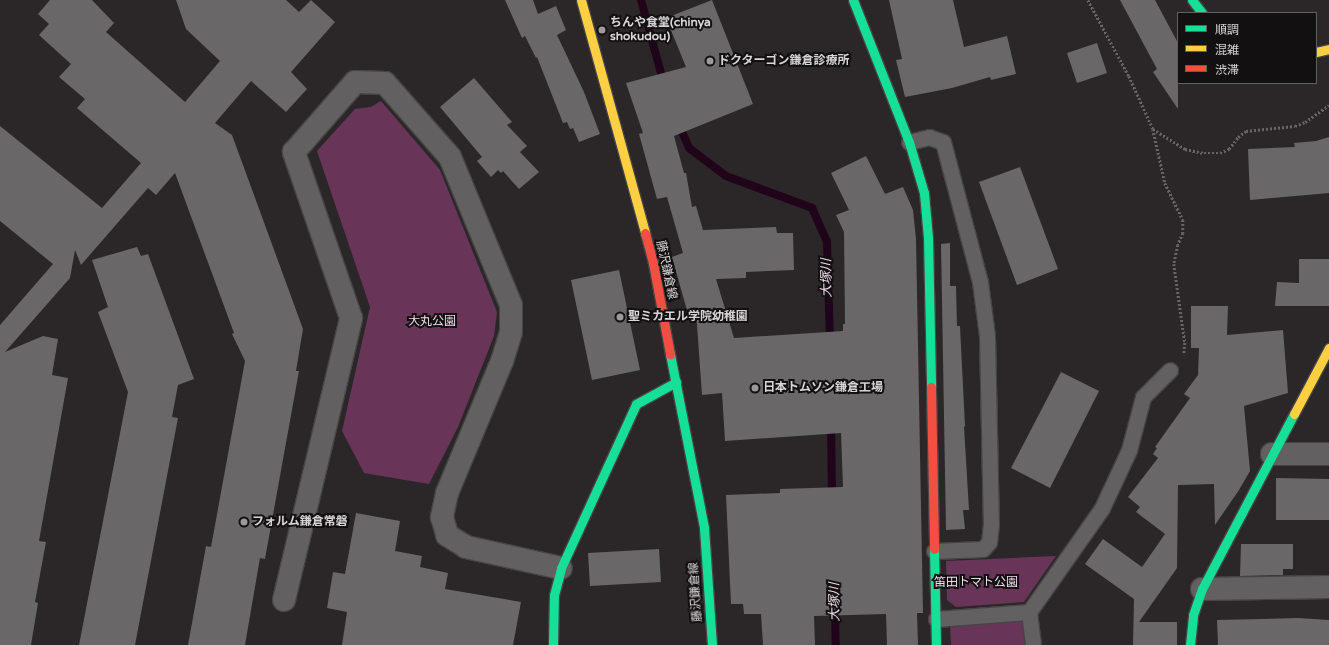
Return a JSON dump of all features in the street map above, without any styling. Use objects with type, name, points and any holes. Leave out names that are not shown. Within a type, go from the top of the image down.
[{"type":"street","name":"藤沢鎌倉線","points":[[581,0],[653,263],[704,528],[712,645]]},
{"type":"street","points":[[853,0],[909,142],[924,193],[928,238],[936,645]]},
{"type":"street","points":[[1192,0],[1201,12]]},
{"type":"street","points":[[1317,52],[1329,49]]},
{"type":"street","points":[[284,600],[351,318],[294,152],[355,82],[385,83],[450,157],[511,305],[511,332],[502,361],[447,493],[442,518],[447,535],[466,547],[561,568]]},
{"type":"street","points":[[1190,645],[1193,615],[1202,589],[1329,348]]},
{"type":"street","points":[[553,645],[554,595],[561,568],[636,404],[676,382]]},
{"type":"street","points":[[1272,454],[1329,454]]},
{"type":"street","points":[[1202,589],[1329,587]]},
{"type":"lane","points":[[909,142],[929,137],[943,142],[980,282],[986,336],[991,524],[989,542],[983,549],[934,551]]},
{"type":"lane","points":[[1032,645],[1028,612],[1102,508],[1129,450],[1143,397],[1170,370]]},
{"type":"lane","points":[[936,619],[1028,612]]},
{"type":"path","points":[[1088,0],[1129,76],[1153,129],[1165,183],[1183,220],[1183,233],[1178,245],[1174,264],[1182,312],[1184,353],[1182,360],[1170,370]]},
{"type":"path","points":[[1153,129],[1186,149],[1204,153],[1220,153],[1229,149],[1238,137],[1246,131],[1295,126],[1305,122],[1329,105]]},
{"type":"green space","name":"大丸公園","points":[[381,101],[440,170],[497,312],[494,336],[458,427],[429,484],[364,473],[342,431],[370,307],[317,151],[355,109],[371,107]]},
{"type":"green space","name":"笛田トマト公園","points":[[1056,556],[1024,602],[956,607],[947,600],[946,561]]},
{"type":"green space","points":[[1025,621],[1029,645],[951,645],[950,626]]},
{"type":"building","points":[[50,0],[92,0],[114,23],[106,32],[185,102],[220,61],[186,29],[176,0],[286,0],[299,12],[311,0],[335,22],[291,72],[307,89],[286,112],[251,81],[215,123],[232,135],[303,329],[296,371],[299,371],[265,559],[260,558],[245,645],[188,645],[206,546],[211,547],[245,361],[232,334],[234,333],[175,173],[156,195],[148,188],[81,265],[75,250],[70,278],[5,352],[43,336],[58,339],[52,375],[68,378],[39,541],[46,542],[35,602],[38,603],[31,645],[0,645],[0,325],[53,264],[0,221],[0,126],[102,208],[141,163],[77,108],[85,99],[59,77],[71,64],[39,35],[49,24],[38,14]]},
{"type":"building","points":[[505,0],[533,0],[538,14],[556,6],[566,30],[557,35],[584,92],[600,134],[579,142],[573,128],[570,129],[567,122],[563,123],[537,57],[536,58],[525,36],[522,38]]},
{"type":"building","points":[[712,0],[753,104],[674,136],[684,173],[686,173],[692,207],[696,206],[703,230],[776,227],[777,233],[793,233],[794,270],[746,272],[746,278],[716,279],[734,338],[843,331],[843,324],[845,324],[844,232],[836,215],[849,210],[831,173],[866,156],[885,194],[903,187],[913,210],[916,239],[923,613],[917,613],[918,645],[887,645],[886,614],[814,616],[815,645],[763,645],[761,614],[744,614],[743,604],[731,604],[726,495],[780,493],[780,489],[843,487],[841,433],[725,441],[722,393],[702,395],[696,311],[688,314],[672,257],[683,253],[667,197],[657,199],[639,134],[643,133],[626,83],[686,67],[666,18]]},
{"type":"building","points":[[889,0],[953,0],[964,47],[1007,36],[1016,74],[991,80],[990,77],[952,88],[905,97],[896,60],[902,59]]},
{"type":"building","points":[[1120,0],[1155,0],[1177,41],[1178,109],[1153,72],[1157,69]]},
{"type":"building","points":[[1097,43],[1107,73],[1077,83],[1067,53]]},
{"type":"building","points":[[474,78],[512,122],[507,125],[527,146],[520,152],[539,172],[519,189],[503,171],[501,173],[498,170],[491,177],[477,161],[482,157],[440,107]]},
{"type":"building","points":[[1329,137],[1329,193],[1250,200],[1248,149],[1295,147],[1294,143],[1316,141]]},
{"type":"building","points":[[1020,167],[1058,269],[1017,285],[979,182]]},
{"type":"building","points":[[950,243],[950,286],[956,286],[957,326],[960,326],[969,510],[963,510],[965,529],[946,530],[941,244]]},
{"type":"building","points":[[137,247],[141,256],[148,254],[194,379],[178,385],[172,417],[178,418],[135,645],[79,645],[128,392],[98,312],[108,307],[92,260]]},
{"type":"building","points":[[1299,259],[1329,259],[1329,306],[1275,306],[1277,282],[1299,283]]},
{"type":"building","points":[[619,270],[640,370],[592,380],[571,280]]},
{"type":"building","points":[[1191,306],[1228,306],[1227,335],[1283,330],[1288,393],[1244,406],[1250,471],[1215,525],[1214,484],[1178,485],[1177,568],[1139,622],[1177,622],[1177,645],[1133,645],[1134,599],[1085,564],[1103,539],[1142,567],[1165,534],[1136,512],[1140,507],[1128,497],[1158,458],[1153,454],[1157,448],[1155,447],[1190,398],[1184,394],[1198,375],[1199,348],[1191,348]]},
{"type":"building","points":[[1061,372],[1099,391],[1050,488],[1011,468]]},
{"type":"building","points":[[1276,478],[1329,479],[1329,520],[1276,520]]},
{"type":"building","points":[[356,513],[400,521],[395,551],[422,556],[420,567],[448,573],[445,589],[521,602],[513,645],[342,645],[347,612],[327,608],[333,572],[345,574]]},
{"type":"building","points":[[1241,544],[1293,544],[1293,569],[1283,569],[1283,575],[1240,576]]},
{"type":"building","points":[[659,549],[661,582],[590,586],[588,553]]},
{"type":"building","points":[[1298,618],[1329,620],[1329,645],[1218,645],[1217,620]]},
{"type":"waterway","name":"大塚川","points":[[641,0],[664,84]]},
{"type":"waterway","name":"大塚川","points":[[678,123],[689,148],[726,176],[812,208],[827,241],[830,342]]},
{"type":"waterway","name":"大塚川","points":[[831,424],[832,498]]},
{"type":"waterway","name":"大塚川","points":[[835,606],[836,645]]},
{"type":"traffic: fast","points":[[853,0],[909,142],[924,193],[928,238],[931,387]]},
{"type":"traffic: fast","points":[[1192,0],[1201,12]]},
{"type":"traffic: fast","points":[[670,354],[704,528],[712,645]]},
{"type":"traffic: fast","points":[[553,645],[554,595],[561,568],[636,404],[676,382]]},
{"type":"traffic: fast","points":[[1190,645],[1193,615],[1202,589],[1294,414]]},
{"type":"traffic: fast","points":[[934,549],[936,645]]},
{"type":"traffic: slow","points":[[581,0],[645,233]]},
{"type":"traffic: slow","points":[[1317,52],[1329,49]]},
{"type":"traffic: slow","points":[[1294,414],[1329,348]]},
{"type":"traffic: jam","points":[[645,233],[653,263],[670,354]]},
{"type":"traffic: jam","points":[[931,387],[934,549]]},
{"type":"place","name":"ちんや食堂(chinya shokudou)","points":[[602,30]]},
{"type":"place","name":"ドクターゴン鎌倉診療所","points":[[710,61]]},
{"type":"place","name":"聖ミカエル学院幼稚園","points":[[620,317]]},
{"type":"place","name":"日本トムソン鎌倉工場","points":[[755,388]]},
{"type":"place","name":"フォルム鎌倉常磐","points":[[244,522]]}]
